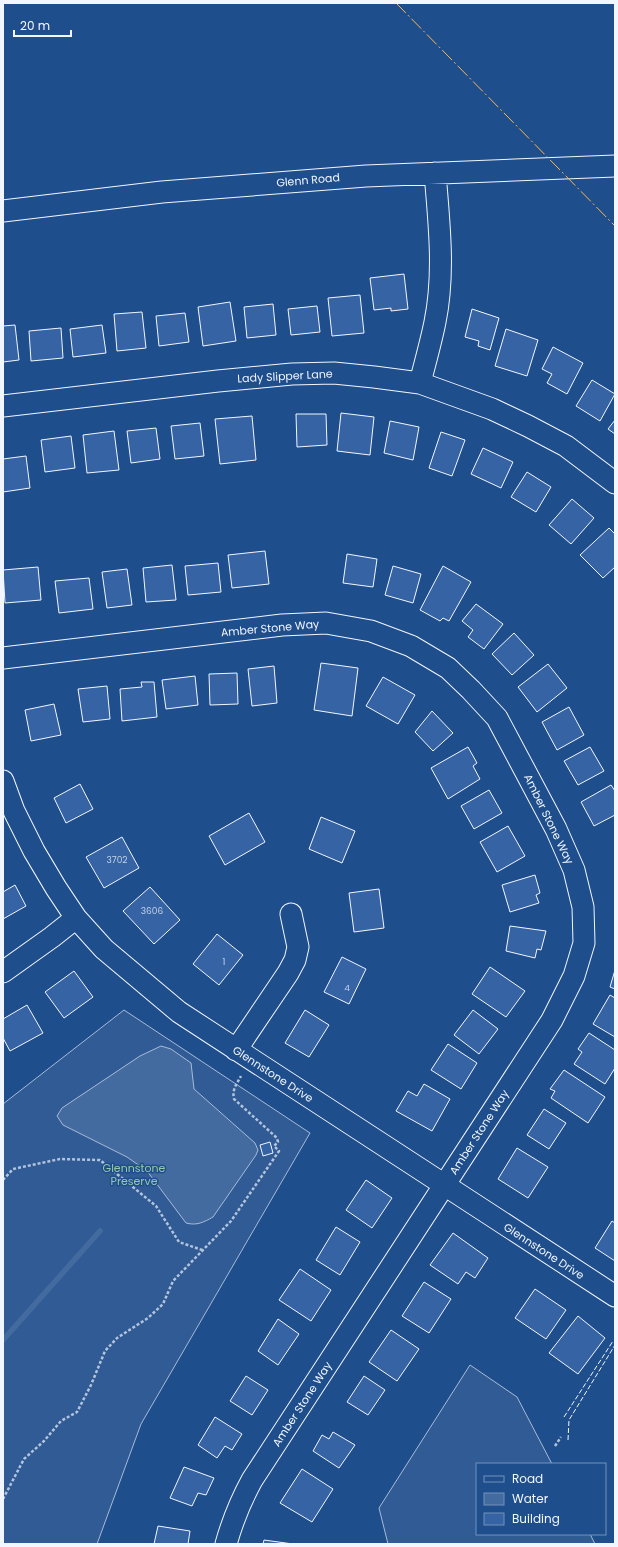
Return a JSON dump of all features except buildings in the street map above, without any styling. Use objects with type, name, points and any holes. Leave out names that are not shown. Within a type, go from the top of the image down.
[{"type":"street","name":"Glenn Road","points":[[3,211],[162,192],[359,176],[615,166]]},
{"type":"street","points":[[420,384],[435,321],[440,284],[440,230],[435,173]]},
{"type":"street","name":"Lady Slipper Lane","points":[[3,406],[218,381],[292,374],[334,373],[420,384],[492,409],[566,446],[615,483]]},
{"type":"street","name":"Amber Stone Way","points":[[3,658],[282,625],[326,623],[371,631],[411,646],[448,668],[471,690],[496,718],[556,829],[574,870],[583,907],[584,943],[574,976],[552,1020],[252,1480],[232,1521],[226,1544]]},
{"type":"street","name":"Glennstone Drive","points":[[3,781],[14,811],[34,851],[56,888],[76,918],[104,949],[179,1012],[615,1296]]},
{"type":"street","points":[[236,1050],[288,973],[295,960],[298,947],[291,914]]},
{"type":"street","points":[[3,972],[76,918]]},
{"type":"path","points":[[3,1499],[24,1459],[61,1421],[77,1412],[91,1385],[105,1351],[117,1338],[148,1318],[163,1304],[173,1281],[231,1221],[280,1151],[274,1146],[278,1142],[277,1138],[234,1099],[234,1087],[243,1072]]},
{"type":"path","points":[[3,1180],[13,1169],[60,1159],[100,1160],[156,1206],[179,1242],[202,1250]]},
{"type":"path","points":[[555,1446],[561,1437]]},
{"type":"shaded area","name":"Glennstone Preserve","points":[[124,1010],[310,1133],[141,1424],[97,1544],[3,1544],[3,1104]]},
{"type":"shaded area","points":[[470,1365],[517,1397],[551,1463],[476,1463],[476,1535],[590,1535],[595,1544],[388,1544],[379,1508]]},
{"type":"water","points":[[161,1046],[171,1049],[191,1063],[194,1089],[255,1143],[258,1150],[213,1217],[197,1224],[186,1223],[147,1171],[127,1157],[63,1125],[57,1116],[62,1108],[140,1056]]},
{"type":"waterway","points":[[3,1340],[100,1231]]},
{"type":"fence","points":[[564,1417],[613,1341]]},
{"type":"fence","points":[[568,1440],[569,1420],[615,1345]]},
{"type":"power","points":[[396,3],[615,226]]}]
